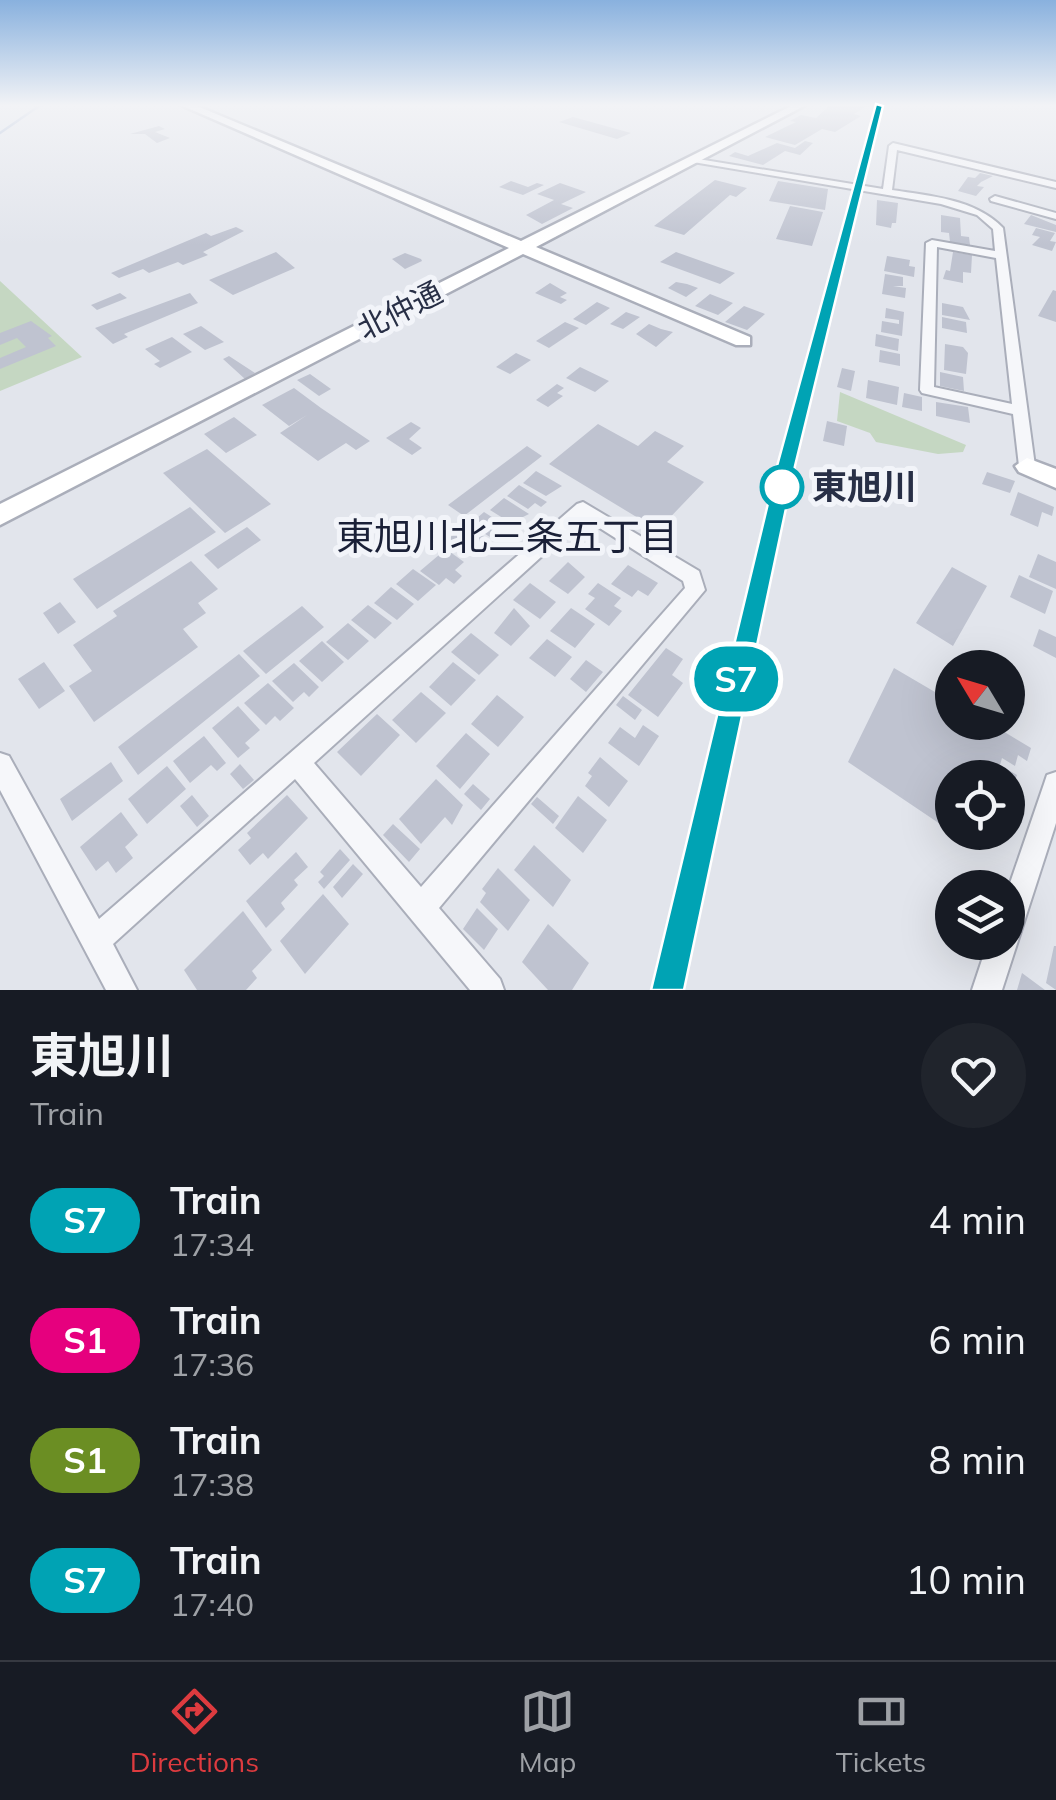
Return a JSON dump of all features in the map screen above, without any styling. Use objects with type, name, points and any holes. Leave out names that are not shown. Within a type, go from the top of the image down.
[{"type":"street","points":[[297,152],[743,341]]},
{"type":"street","name":"北仲通","points":[[0,515],[709,152]]},
{"type":"street","points":[[887,192],[893,152]]},
{"type":"street","points":[[921,152],[1056,184]]},
{"type":"street","points":[[692,161],[942,201],[981,214],[998,228],[1027,466],[1056,478]]},
{"type":"street","points":[[981,214],[1018,175]]},
{"type":"street","points":[[996,200],[1056,216]]},
{"type":"street","points":[[1001,256],[932,243],[926,390],[1020,412]]},
{"type":"street","points":[[96,940],[583,509],[692,577],[695,590],[420,909]]},
{"type":"street","points":[[297,762],[489,990]]},
{"type":"street","points":[[0,765],[122,990]]},
{"type":"street","points":[[1025,878],[1056,784]]},
{"type":"street","points":[[987,990],[997,960]]},
{"type":"green space","points":[[0,281],[82,357],[0,391]]},
{"type":"green space","points":[[840,392],[966,445],[963,452],[938,454],[876,442],[870,433],[837,421]]},
{"type":"building","points":[[736,152],[748,156],[783,152],[763,165],[729,156]]},
{"type":"building","points":[[980,173],[993,176],[977,186],[984,187],[976,196],[958,191],[968,177],[975,178]]},
{"type":"building","points":[[715,180],[747,188],[736,197],[730,195],[684,235],[654,226]]},
{"type":"building","points":[[511,181],[528,187],[544,185],[523,195],[499,187]]},
{"type":"building","points":[[778,181],[828,189],[825,210],[769,201]]},
{"type":"building","points":[[560,183],[586,192],[561,204],[573,208],[542,224],[526,215],[554,200],[537,194]]},
{"type":"building","points":[[877,200],[898,203],[896,223],[891,228],[876,225]]},
{"type":"building","points":[[790,206],[823,212],[812,246],[776,239]]},
{"type":"building","points":[[941,215],[960,218],[961,236],[969,237],[970,245],[950,242],[949,233],[941,232]]},
{"type":"building","points":[[1031,215],[1056,225],[1056,232],[1024,224]]},
{"type":"building","points":[[236,227],[244,231],[203,252],[208,255],[183,265],[178,262],[149,273],[143,269],[119,278],[111,273],[206,233],[211,236]]},
{"type":"building","points":[[1036,228],[1055,233],[1050,241],[1056,242],[1052,251],[1032,245],[1040,237],[1032,235]]},
{"type":"building","points":[[276,252],[295,268],[233,295],[209,280]]},
{"type":"building","points":[[676,252],[735,273],[720,284],[660,262]]},
{"type":"building","points":[[953,252],[972,255],[971,273],[963,272],[963,283],[943,279],[946,270],[950,271]]},
{"type":"building","points":[[405,253],[422,261],[405,269],[392,259]]},
{"type":"building","points":[[887,256],[910,260],[909,266],[915,267],[914,277],[884,271]]},
{"type":"building","points":[[885,274],[903,277],[903,286],[893,286],[906,288],[905,298],[882,294]]},
{"type":"building","points":[[676,282],[698,288],[686,297],[668,288]]},
{"type":"building","points":[[550,283],[567,293],[560,297],[567,300],[561,304],[535,293]]},
{"type":"building","points":[[1053,290],[1056,291],[1056,322],[1038,316]]},
{"type":"building","points":[[120,293],[127,298],[97,310],[91,305]]},
{"type":"building","points":[[190,293],[198,303],[124,334],[128,337],[113,344],[95,328]]},
{"type":"building","points":[[710,294],[733,303],[718,315],[695,306]]},
{"type":"building","points":[[597,302],[610,308],[586,325],[573,319]]},
{"type":"building","points":[[942,303],[963,307],[970,320],[942,315]]},
{"type":"building","points":[[744,306],[765,314],[747,330],[725,322]]},
{"type":"building","points":[[886,308],[904,312],[902,336],[881,332],[882,321],[899,324],[899,320],[885,318]]},
{"type":"building","points":[[626,312],[640,317],[623,329],[610,324]]},
{"type":"building","points":[[942,317],[966,322],[967,333],[942,328]]},
{"type":"building","points":[[31,321],[52,336],[48,338],[56,346],[0,369],[0,358],[26,347],[17,338],[0,345],[0,333]]},
{"type":"building","points":[[565,322],[579,328],[549,348],[536,341]]},
{"type":"building","points":[[649,324],[673,332],[656,347],[636,334]]},
{"type":"building","points":[[201,326],[224,342],[205,350],[183,334]]},
{"type":"building","points":[[876,334],[899,339],[898,351],[875,346]]},
{"type":"building","points":[[172,337],[192,352],[160,368],[154,364],[160,361],[145,349]]},
{"type":"building","points":[[945,344],[963,347],[968,353],[966,374],[944,370]]},
{"type":"building","points":[[880,350],[900,354],[900,366],[879,362]]},
{"type":"building","points":[[516,353],[531,360],[510,374],[496,367]]},
{"type":"building","points":[[229,356],[255,373],[245,379],[223,359]]},
{"type":"building","points":[[580,367],[609,381],[595,392],[566,378]]},
{"type":"building","points":[[842,368],[855,371],[851,391],[837,387]]},
{"type":"building","points":[[940,372],[963,377],[964,391],[940,386]]},
{"type":"building","points":[[310,374],[331,389],[319,396],[297,380]]},
{"type":"building","points":[[868,380],[899,387],[897,405],[866,398]]},
{"type":"building","points":[[557,384],[564,388],[557,393],[563,396],[548,407],[536,400]]},
{"type":"building","points":[[294,388],[370,441],[356,450],[346,443],[318,461],[280,433],[307,415],[289,426],[262,405]]},
{"type":"building","points":[[904,393],[922,397],[922,411],[902,407]]},
{"type":"building","points":[[936,402],[968,407],[970,423],[936,416]]},
{"type":"building","points":[[234,417],[257,435],[226,453],[204,434]]},
{"type":"building","points":[[827,421],[847,426],[844,446],[823,441]]},
{"type":"building","points":[[411,422],[421,428],[409,439],[422,448],[412,455],[386,438]]},
{"type":"building","points":[[598,424],[638,446],[655,431],[684,446],[667,462],[704,482],[658,530],[549,464]]},
{"type":"building","points":[[527,446],[542,456],[464,516],[448,505]]},
{"type":"building","points":[[207,449],[271,504],[225,533],[163,473]]},
{"type":"building","points":[[536,471],[562,486],[546,496],[523,483]]},
{"type":"building","points":[[987,472],[1015,481],[1010,493],[982,484]]},
{"type":"building","points":[[519,485],[547,502],[541,507],[535,503],[528,509],[507,496]]},
{"type":"building","points":[[1018,492],[1054,507],[1052,516],[1042,512],[1038,527],[1010,515]]},
{"type":"building","points":[[504,498],[529,514],[511,523],[490,510]]},
{"type":"building","points":[[190,507],[216,532],[97,609],[73,579]]},
{"type":"building","points":[[484,512],[512,530],[505,537],[499,533],[493,539],[470,524]]},
{"type":"building","points":[[466,524],[487,539],[469,554],[448,539]]},
{"type":"building","points":[[247,527],[261,540],[218,569],[204,555]]},
{"type":"building","points":[[446,549],[464,562],[455,570],[462,576],[454,584],[446,578],[439,585],[420,571]]},
{"type":"building","points":[[1038,554],[1056,562],[1056,589],[1029,577]]},
{"type":"building","points":[[191,561],[218,589],[198,603],[206,613],[183,629],[198,647],[94,722],[69,686],[92,671],[73,645],[117,616],[113,611]]},
{"type":"building","points":[[568,562],[585,577],[568,594],[549,581]]},
{"type":"building","points":[[628,565],[658,583],[648,596],[638,590],[632,597],[611,584]]},
{"type":"building","points":[[952,567],[987,586],[953,646],[916,623]]},
{"type":"building","points":[[413,569],[436,585],[418,601],[396,584]]},
{"type":"building","points":[[1019,575],[1053,591],[1045,614],[1010,597]]},
{"type":"building","points":[[530,583],[556,602],[540,619],[513,600]]},
{"type":"building","points":[[598,583],[621,598],[614,606],[622,611],[609,626],[585,609],[595,598],[588,594]]},
{"type":"building","points":[[391,587],[414,604],[397,620],[374,603]]},
{"type":"building","points":[[60,602],[76,622],[58,634],[43,613]]},
{"type":"building","points":[[368,605],[392,623],[375,639],[351,620]]},
{"type":"building","points":[[302,606],[324,627],[266,674],[243,651]]},
{"type":"building","points":[[514,608],[530,626],[511,646],[494,633]]},
{"type":"building","points":[[571,608],[595,624],[575,648],[550,631]]},
{"type":"building","points":[[348,623],[369,641],[348,660],[326,642]]},
{"type":"building","points":[[1039,629],[1056,637],[1056,658],[1033,646]]},
{"type":"building","points":[[471,633],[499,655],[479,675],[451,652]]},
{"type":"building","points":[[547,639],[572,657],[555,677],[529,658]]},
{"type":"building","points":[[322,641],[344,662],[322,682],[299,661]]},
{"type":"building","points":[[666,648],[683,659],[672,675],[683,683],[658,717],[628,695]]},
{"type":"building","points":[[239,654],[260,676],[138,775],[118,747]]},
{"type":"building","points":[[586,660],[603,672],[586,692],[570,679]]},
{"type":"building","points":[[44,662],[65,691],[39,709],[18,679]]},
{"type":"building","points":[[453,662],[476,680],[451,706],[429,687]]},
{"type":"building","points":[[294,663],[319,687],[309,697],[304,692],[293,702],[272,681]]},
{"type":"building","points":[[894,668],[935,692],[935,740],[1018,740],[1031,748],[1027,761],[1018,755],[1017,760],[935,760],[935,821],[848,762]]},
{"type":"building","points":[[268,683],[294,708],[280,721],[275,716],[266,725],[244,703]]},
{"type":"building","points":[[421,692],[446,713],[416,743],[392,720]]},
{"type":"building","points":[[497,695],[524,717],[498,747],[471,724]]},
{"type":"building","points":[[623,696],[642,710],[635,720],[616,705]]},
{"type":"building","points":[[238,706],[260,730],[245,743],[250,748],[238,758],[212,728]]},
{"type":"building","points":[[377,714],[400,735],[361,776],[337,752]]},
{"type":"building","points":[[643,725],[659,736],[639,766],[608,743],[620,727],[635,738]]},
{"type":"building","points":[[466,733],[490,754],[460,789],[436,766]]},
{"type":"building","points":[[204,736],[226,763],[217,771],[211,765],[190,783],[173,761]]},
{"type":"building","points":[[600,757],[628,781],[609,807],[585,786],[592,776],[588,773]]},
{"type":"building","points":[[111,762],[123,781],[72,821],[60,799]]},
{"type":"building","points":[[240,764],[254,780],[243,789],[230,774]]},
{"type":"building","points":[[167,766],[186,789],[147,824],[128,799]]},
{"type":"building","points":[[436,779],[463,805],[452,825],[445,817],[421,844],[399,819]]},
{"type":"building","points":[[473,784],[490,799],[481,810],[464,794]]},
{"type":"building","points":[[192,795],[209,816],[197,827],[180,806]]},
{"type":"building","points":[[287,795],[308,818],[268,859],[263,853],[250,865],[238,850],[251,838],[247,833]]},
{"type":"building","points":[[578,796],[607,820],[583,853],[555,828]]},
{"type":"building","points":[[537,797],[559,816],[553,824],[531,804]]},
{"type":"building","points":[[121,812],[138,835],[125,847],[133,858],[116,873],[108,861],[96,871],[80,847]]},
{"type":"building","points":[[393,824],[420,849],[409,862],[383,835]]},
{"type":"building","points":[[534,845],[571,880],[553,907],[514,870]]},
{"type":"building","points":[[340,849],[350,860],[324,889],[318,882],[324,876],[320,872]]},
{"type":"building","points":[[296,852],[308,867],[294,880],[298,885],[281,903],[285,909],[266,928],[246,901]]},
{"type":"building","points":[[353,864],[363,874],[342,898],[333,887]]},
{"type":"building","points":[[498,868],[530,900],[508,931],[480,902],[486,893],[482,889]]},
{"type":"building","points":[[323,894],[349,924],[305,974],[280,941]]},
{"type":"building","points":[[477,908],[498,929],[484,950],[463,929]]},
{"type":"building","points":[[243,911],[272,950],[252,971],[257,978],[246,990],[197,990],[184,970]]},
{"type":"building","points":[[548,924],[589,963],[572,990],[548,990],[522,962]]},
{"type":"building","points":[[1056,946],[1056,990],[1046,983]]},
{"type":"building","points":[[1022,973],[1045,990],[1017,990]]},
{"type":"railway","points":[[859,185],[867,152]]},
{"type":"railway","points":[[834,282],[859,182]]},
{"type":"railway","points":[[802,404],[834,279]]},
{"type":"railway","points":[[766,557],[803,401]]},
{"type":"railway","points":[[722,749],[766,554]]},
{"type":"railway","points":[[667,990],[722,747]]},
{"type":"train","name":"S7","points":[[667,990],[786,466],[865,152]]},
{"type":"place","name":"東旭川","points":[[782,487]]},
{"type":"district","name":"東旭川北三条五丁目","points":[[507,537]]}]
